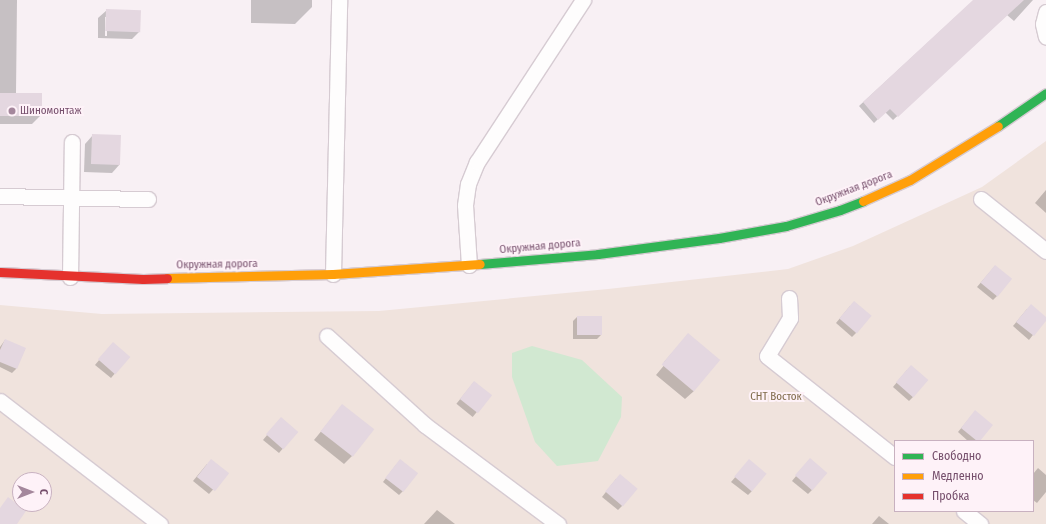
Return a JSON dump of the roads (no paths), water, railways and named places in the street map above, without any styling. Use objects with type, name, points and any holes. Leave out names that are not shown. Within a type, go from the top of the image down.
[{"type":"main road","name":"Окружная дорога","points":[[0,272],[70,277],[143,279],[333,274],[469,266],[598,254],[719,238],[786,226],[840,210],[873,197],[910,180],[999,126],[1046,93]]},
{"type":"lane","points":[[333,274],[339,0]]},
{"type":"lane","points":[[469,266],[465,205],[468,184],[477,162],[583,0]]},
{"type":"lane","points":[[1046,12],[1043,24],[1046,37]]},
{"type":"lane","points":[[70,277],[72,142]]},
{"type":"lane","points":[[0,196],[148,198]]},
{"type":"lane","points":[[981,199],[1046,251]]},
{"type":"lane","points":[[789,298],[790,318],[767,356],[894,456]]},
{"type":"lane","points":[[327,336],[425,425],[558,524]]},
{"type":"lane","points":[[0,402],[160,524]]},
{"type":"lane","points":[[965,512],[980,524]]},
{"type":"place","name":"Шиномонтаж","points":[[12,111]]},
{"type":"park label","name":"СНТ Восток","points":[[776,397]]}]
